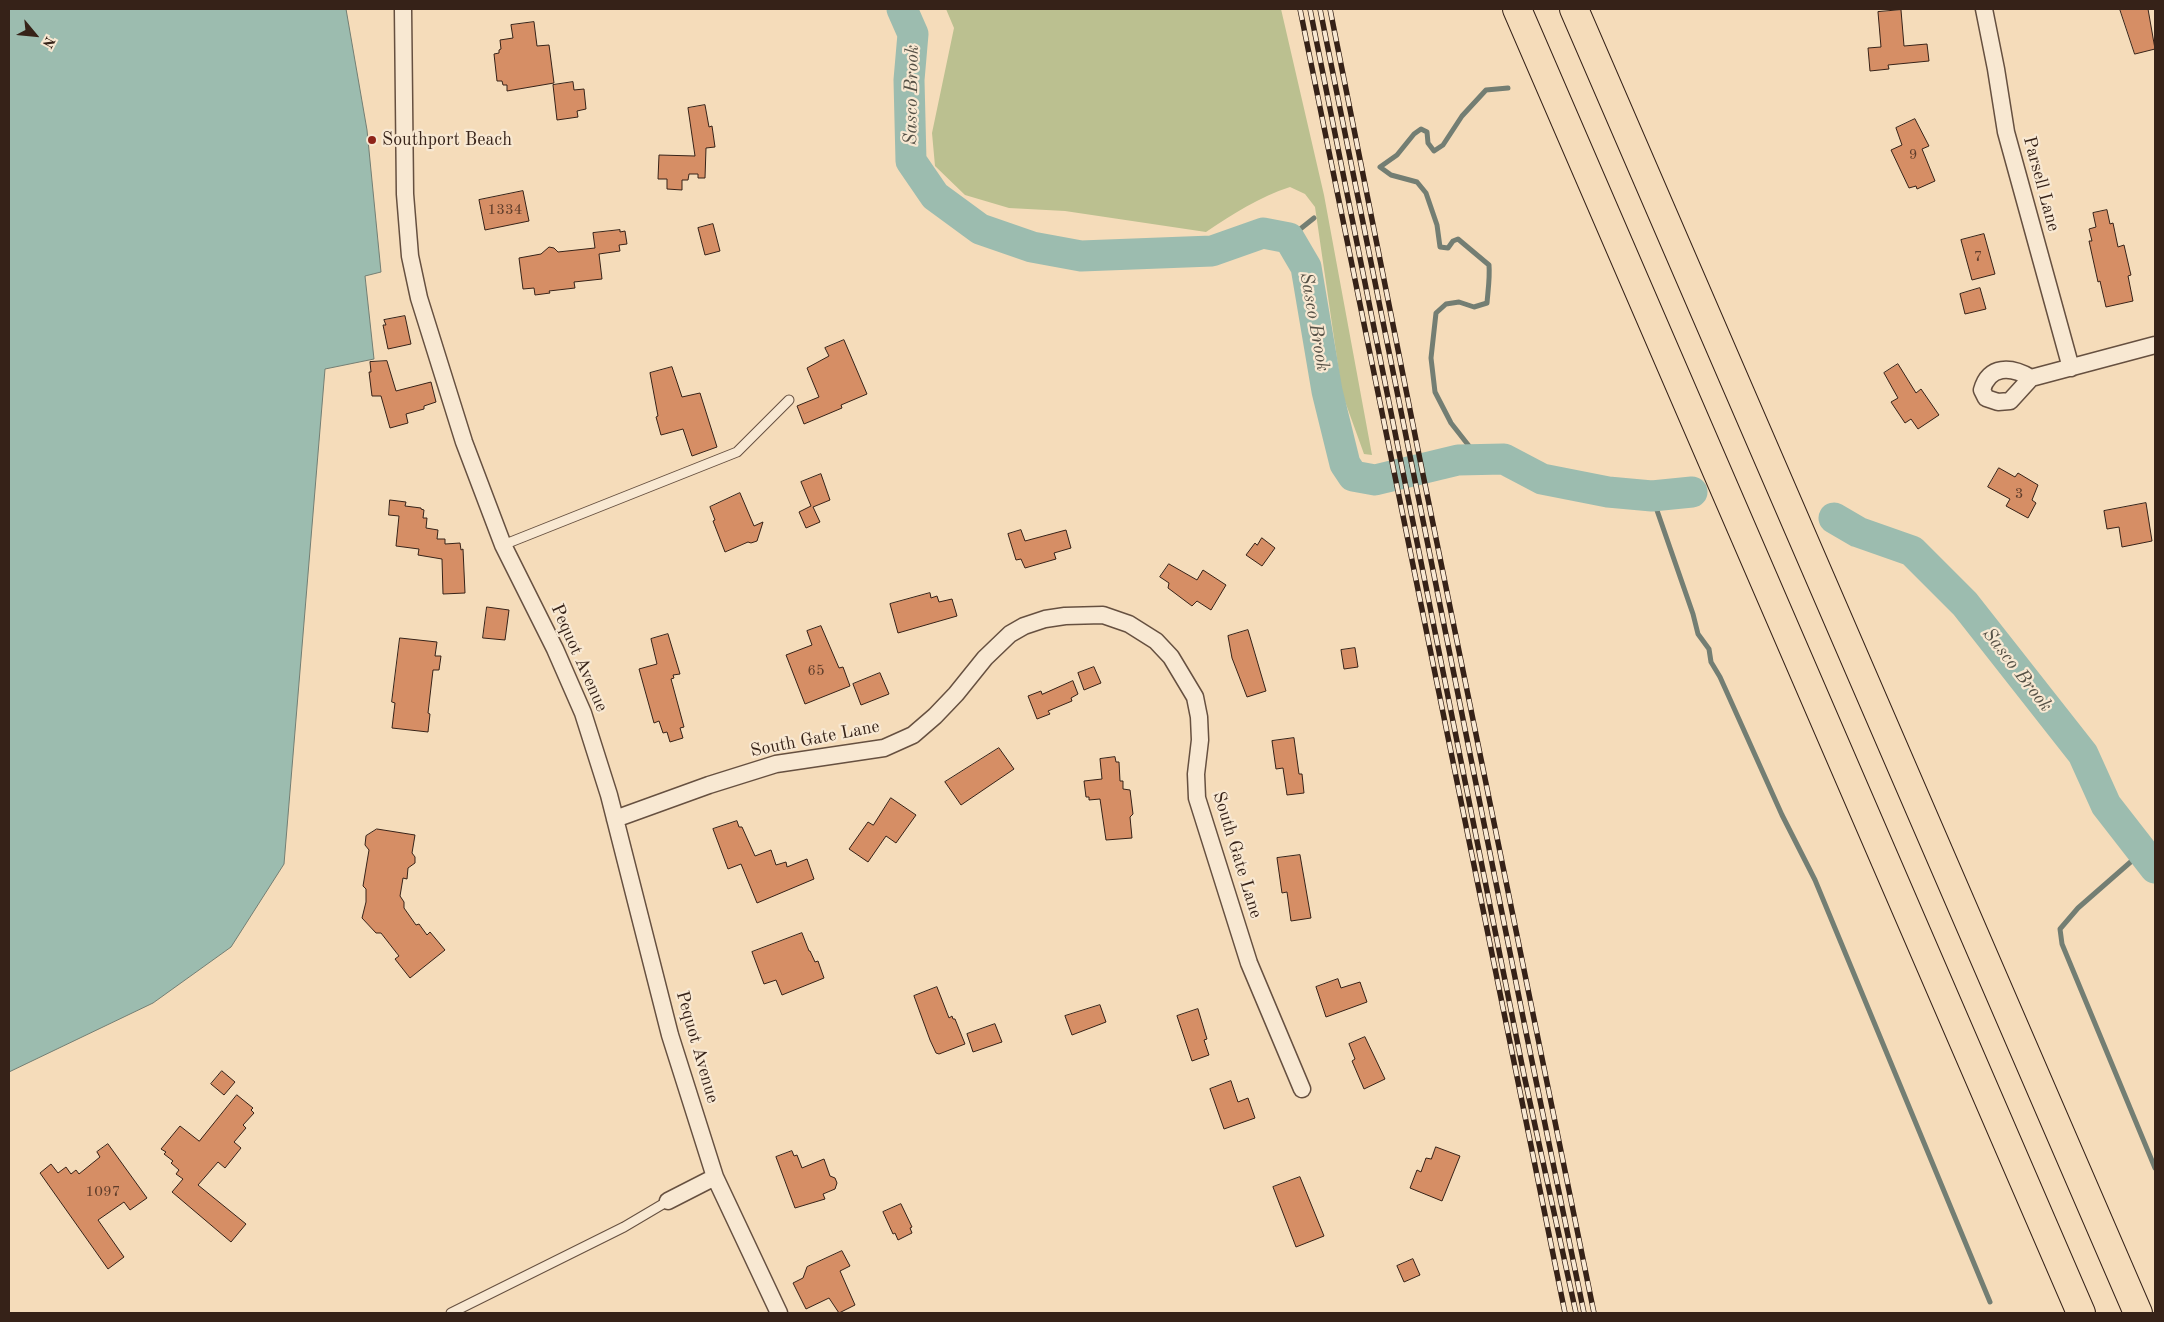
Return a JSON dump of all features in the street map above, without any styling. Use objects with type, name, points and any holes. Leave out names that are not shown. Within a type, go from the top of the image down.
[{"type":"highway","points":[[1517,9],[2081,1313]]},
{"type":"highway","points":[[1574,9],[2138,1313]]},
{"type":"street","name":"Pequot Avenue","points":[[403,9],[405,194],[410,256],[419,298],[464,442],[503,545],[555,649],[583,713],[609,795],[670,1035],[714,1177],[779,1313]]},
{"type":"street","name":"Parsell Lane","points":[[1984,9],[2006,132],[2071,368]]},
{"type":"street","points":[[2032,378],[2155,345]]},
{"type":"street","name":"South Gate Lane","points":[[615,819],[776,764],[884,748],[913,735],[956,694],[985,658],[1010,634],[1024,626],[1045,619],[1103,616],[1129,624],[1156,641],[1181,672],[1196,697],[1200,740],[1196,774],[1198,798],[1249,963],[1302,1089]]},
{"type":"street","points":[[668,1200],[714,1177]]},
{"type":"lane","points":[[503,545],[737,452],[789,400]]},
{"type":"lane","points":[[451,1313],[624,1227],[668,1200]]},
{"type":"green space","points":[[946,9],[1281,9],[1324,195],[1372,455],[1364,454],[1342,393],[1315,207],[1305,194],[1290,187],[1279,191],[1246,206],[1206,232],[1065,211],[1009,208],[965,195],[935,166],[932,133],[954,28]]},
{"type":"shaded area","points":[[9,9],[346,9],[367,130],[381,272],[365,276],[374,359],[325,369],[284,864],[231,947],[153,1003],[9,1072]]},
{"type":"building","points":[[2120,9],[2148,9],[2155,49],[2135,54]]},
{"type":"building","points":[[1901,10],[1904,46],[1927,44],[1929,61],[1888,65],[1889,69],[1870,71],[1868,48],[1881,47],[1878,12]]},
{"type":"building","points":[[534,22],[537,46],[549,45],[554,83],[507,91],[507,85],[503,85],[502,81],[497,81],[494,54],[499,53],[501,49],[500,40],[513,38],[511,25]]},
{"type":"building","points":[[573,82],[574,90],[584,89],[586,109],[577,111],[578,117],[557,120],[553,85]]},
{"type":"building","points":[[705,105],[709,127],[712,126],[715,147],[706,148],[705,178],[698,178],[698,174],[689,174],[688,180],[682,180],[682,190],[667,189],[667,179],[658,179],[659,155],[695,156],[688,108]]},
{"type":"building","points":[[1915,119],[1929,146],[1922,149],[1935,181],[1917,189],[1916,186],[1909,188],[1891,150],[1902,145],[1896,128]]},
{"type":"building","points":[[523,191],[529,221],[485,230],[479,200]]},
{"type":"building","points":[[2107,210],[2110,224],[2113,223],[2118,247],[2124,245],[2131,275],[2128,276],[2133,301],[2106,307],[2100,281],[2098,282],[2089,241],[2092,241],[2089,229],[2096,227],[2093,213]]},
{"type":"building","points":[[713,224],[720,251],[705,255],[698,228]]},
{"type":"building","points":[[620,230],[620,232],[625,231],[627,244],[619,245],[620,251],[599,254],[602,279],[574,282],[575,288],[549,291],[550,293],[535,295],[534,288],[523,289],[519,258],[541,254],[549,247],[554,248],[558,252],[595,248],[593,233]]},
{"type":"building","points":[[1984,234],[1995,274],[1972,280],[1961,240]]},
{"type":"building","points":[[1980,288],[1986,309],[1965,314],[1960,294]]},
{"type":"building","points":[[405,316],[411,344],[388,349],[383,325],[386,325],[384,320]]},
{"type":"building","points":[[844,340],[867,394],[841,405],[842,408],[804,424],[797,406],[819,397],[807,368],[829,356],[825,348]]},
{"type":"building","points":[[387,361],[396,391],[431,382],[436,402],[424,406],[424,409],[406,414],[408,423],[390,428],[381,396],[372,396],[369,372],[371,372],[370,362]]},
{"type":"building","points":[[1898,364],[1916,393],[1921,389],[1939,415],[1918,429],[1911,419],[1905,423],[1891,402],[1898,398],[1884,373]]},
{"type":"building","points":[[672,367],[682,397],[700,393],[717,447],[692,456],[683,429],[661,435],[656,417],[658,416],[650,373]]},
{"type":"building","points":[[1999,468],[2015,477],[2018,473],[2038,485],[2032,500],[2036,503],[2028,518],[2006,506],[2010,499],[1988,487]]},
{"type":"building","points":[[821,474],[830,500],[813,507],[820,522],[806,528],[799,512],[811,506],[801,482]]},
{"type":"building","points":[[740,493],[754,526],[763,522],[757,541],[748,542],[725,552],[713,521],[715,520],[710,507]]},
{"type":"building","points":[[390,500],[406,502],[405,506],[421,508],[424,510],[423,518],[427,518],[426,528],[438,530],[437,539],[445,539],[445,544],[460,543],[461,550],[463,549],[465,593],[443,594],[442,559],[418,555],[419,549],[396,546],[399,516],[389,515]]},
{"type":"building","points":[[2146,503],[2152,541],[2122,547],[2119,527],[2107,529],[2104,511]]},
{"type":"building","points":[[1021,530],[1025,541],[1066,530],[1071,548],[1054,553],[1056,559],[1025,568],[1021,559],[1016,560],[1008,534]]},
{"type":"building","points":[[1262,538],[1275,548],[1262,566],[1246,555],[1255,543],[1257,545]]},
{"type":"building","points":[[1169,564],[1197,580],[1203,570],[1226,585],[1211,610],[1197,601],[1192,606],[1168,588],[1169,583],[1160,577]]},
{"type":"building","points":[[930,593],[931,598],[937,596],[939,602],[952,599],[957,616],[898,633],[890,604]]},
{"type":"building","points":[[487,607],[509,610],[505,640],[483,638]]},
{"type":"building","points":[[821,626],[839,668],[843,667],[850,686],[805,704],[786,655],[812,645],[807,631]]},
{"type":"building","points":[[1248,630],[1266,691],[1247,697],[1232,658],[1228,636]]},
{"type":"building","points":[[668,634],[680,674],[673,675],[674,678],[671,679],[684,727],[680,728],[683,738],[670,742],[667,732],[663,733],[659,721],[654,723],[639,669],[657,664],[651,639]]},
{"type":"building","points":[[400,638],[437,642],[435,656],[441,656],[439,670],[433,670],[428,713],[430,714],[428,732],[392,728],[395,703],[392,702]]},
{"type":"building","points":[[1355,648],[1358,667],[1344,669],[1341,650]]},
{"type":"building","points":[[1094,667],[1101,683],[1084,690],[1078,673]]},
{"type":"building","points":[[880,673],[889,694],[861,705],[853,684]]},
{"type":"building","points":[[1073,681],[1078,694],[1071,698],[1072,701],[1048,711],[1050,714],[1037,719],[1028,696],[1041,691],[1042,694]]},
{"type":"building","points":[[1294,738],[1299,774],[1302,774],[1304,793],[1287,795],[1283,768],[1276,769],[1272,741]]},
{"type":"building","points":[[999,748],[1014,769],[961,805],[945,782]]},
{"type":"building","points":[[1115,757],[1116,762],[1119,762],[1120,781],[1123,781],[1123,789],[1130,790],[1133,814],[1130,817],[1132,838],[1106,840],[1100,799],[1089,800],[1089,797],[1086,797],[1084,781],[1102,779],[1100,759]]},
{"type":"building","points":[[891,798],[916,815],[896,843],[886,836],[868,862],[849,849],[868,822],[873,825]]},
{"type":"building","points":[[737,821],[739,827],[742,827],[755,856],[771,850],[776,865],[786,862],[787,867],[807,859],[814,879],[757,903],[741,864],[728,869],[713,829]]},
{"type":"building","points":[[377,829],[415,835],[412,853],[415,857],[415,863],[408,868],[407,879],[403,878],[400,896],[404,902],[404,908],[416,925],[419,924],[427,935],[430,932],[445,950],[410,978],[395,959],[399,956],[381,933],[376,933],[362,918],[366,902],[366,889],[363,886],[369,850],[365,845],[366,836]]},
{"type":"building","points":[[1300,855],[1311,918],[1291,921],[1287,892],[1282,893],[1277,858]]},
{"type":"building","points":[[802,933],[815,962],[818,961],[824,978],[782,995],[776,980],[764,984],[752,952]]},
{"type":"building","points":[[1338,979],[1341,988],[1360,982],[1367,1002],[1326,1017],[1316,987]]},
{"type":"building","points":[[937,987],[949,1018],[952,1016],[955,1019],[965,1044],[939,1054],[936,1053],[930,1040],[914,996]]},
{"type":"building","points":[[1100,1005],[1106,1022],[1072,1035],[1065,1016]]},
{"type":"building","points":[[1198,1009],[1207,1039],[1204,1040],[1209,1055],[1192,1061],[1177,1016]]},
{"type":"building","points":[[995,1024],[1002,1042],[973,1052],[967,1034]]},
{"type":"building","points":[[1365,1037],[1385,1079],[1364,1089],[1352,1061],[1355,1059],[1349,1044]]},
{"type":"building","points":[[222,1071],[235,1082],[224,1095],[211,1084]]},
{"type":"building","points":[[1231,1081],[1238,1102],[1248,1098],[1255,1118],[1224,1129],[1210,1089]]},
{"type":"building","points":[[237,1095],[253,1108],[251,1110],[254,1113],[243,1125],[246,1128],[234,1142],[241,1148],[225,1168],[218,1162],[198,1185],[246,1224],[231,1242],[172,1192],[183,1179],[176,1174],[179,1170],[171,1163],[173,1161],[164,1154],[166,1152],[161,1149],[180,1126],[199,1141]]},
{"type":"building","points":[[108,1144],[147,1198],[130,1210],[124,1202],[98,1220],[124,1257],[108,1269],[40,1173],[51,1164],[58,1173],[66,1167],[71,1174],[76,1170],[79,1174],[100,1157],[97,1152]]},
{"type":"building","points":[[1436,1147],[1460,1156],[1442,1201],[1410,1188],[1417,1170],[1421,1172],[1426,1158],[1431,1159]]},
{"type":"building","points":[[792,1151],[794,1156],[797,1155],[802,1168],[824,1159],[830,1176],[835,1178],[837,1183],[835,1189],[823,1194],[825,1199],[795,1208],[776,1157]]},
{"type":"building","points":[[1300,1177],[1324,1236],[1296,1247],[1273,1187]]},
{"type":"building","points":[[901,1204],[912,1227],[910,1228],[912,1233],[898,1240],[895,1233],[893,1234],[883,1212]]},
{"type":"building","points":[[842,1251],[850,1266],[840,1271],[855,1305],[839,1313],[829,1298],[806,1309],[793,1283],[803,1278],[807,1267]]},
{"type":"building","points":[[1413,1259],[1420,1275],[1404,1282],[1397,1266]]},
{"type":"waterway","name":"Sasco Brook","points":[[902,9],[913,34],[909,80],[911,161],[935,196],[980,229],[1032,247],[1081,256],[1212,251],[1263,233],[1289,238],[1306,267],[1327,391],[1345,464],[1353,476],[1375,480],[1458,460],[1504,459],[1542,479],[1608,492],[1652,496],[1692,492]]},
{"type":"waterway","points":[[1480,460],[1451,423],[1435,392],[1431,358],[1436,313],[1446,304],[1459,302],[1474,307],[1487,303],[1489,265],[1458,239],[1453,241],[1448,248],[1440,247],[1437,225],[1426,193],[1417,182],[1391,175],[1380,167],[1397,155],[1414,134],[1421,129],[1427,132],[1428,143],[1434,151],[1443,145],[1462,116],[1486,90],[1508,88]]},
{"type":"waterway","points":[[1289,238],[1314,218]]},
{"type":"waterway","points":[[1652,496],[1693,614],[1698,634],[1709,649],[1711,662],[1720,677],[1782,815],[1815,880],[1990,1302]]},
{"type":"waterway","name":"Sasco Brook","points":[[1834,518],[1858,532],[1912,551],[1965,604],[2083,754],[2106,805],[2155,868]]},
{"type":"waterway","points":[[2142,852],[2078,908],[2060,929],[2062,944],[2155,1168]]},
{"type":"railway","points":[[1300,9],[1565,1313]]},
{"type":"railway","points":[[1310,9],[1524,1075],[1576,1313]]},
{"type":"railway","points":[[1320,9],[1584,1313]]},
{"type":"railway","points":[[1330,9],[1594,1313]]},
{"type":"place","name":"Southport Beach","points":[[372,140]]}]
